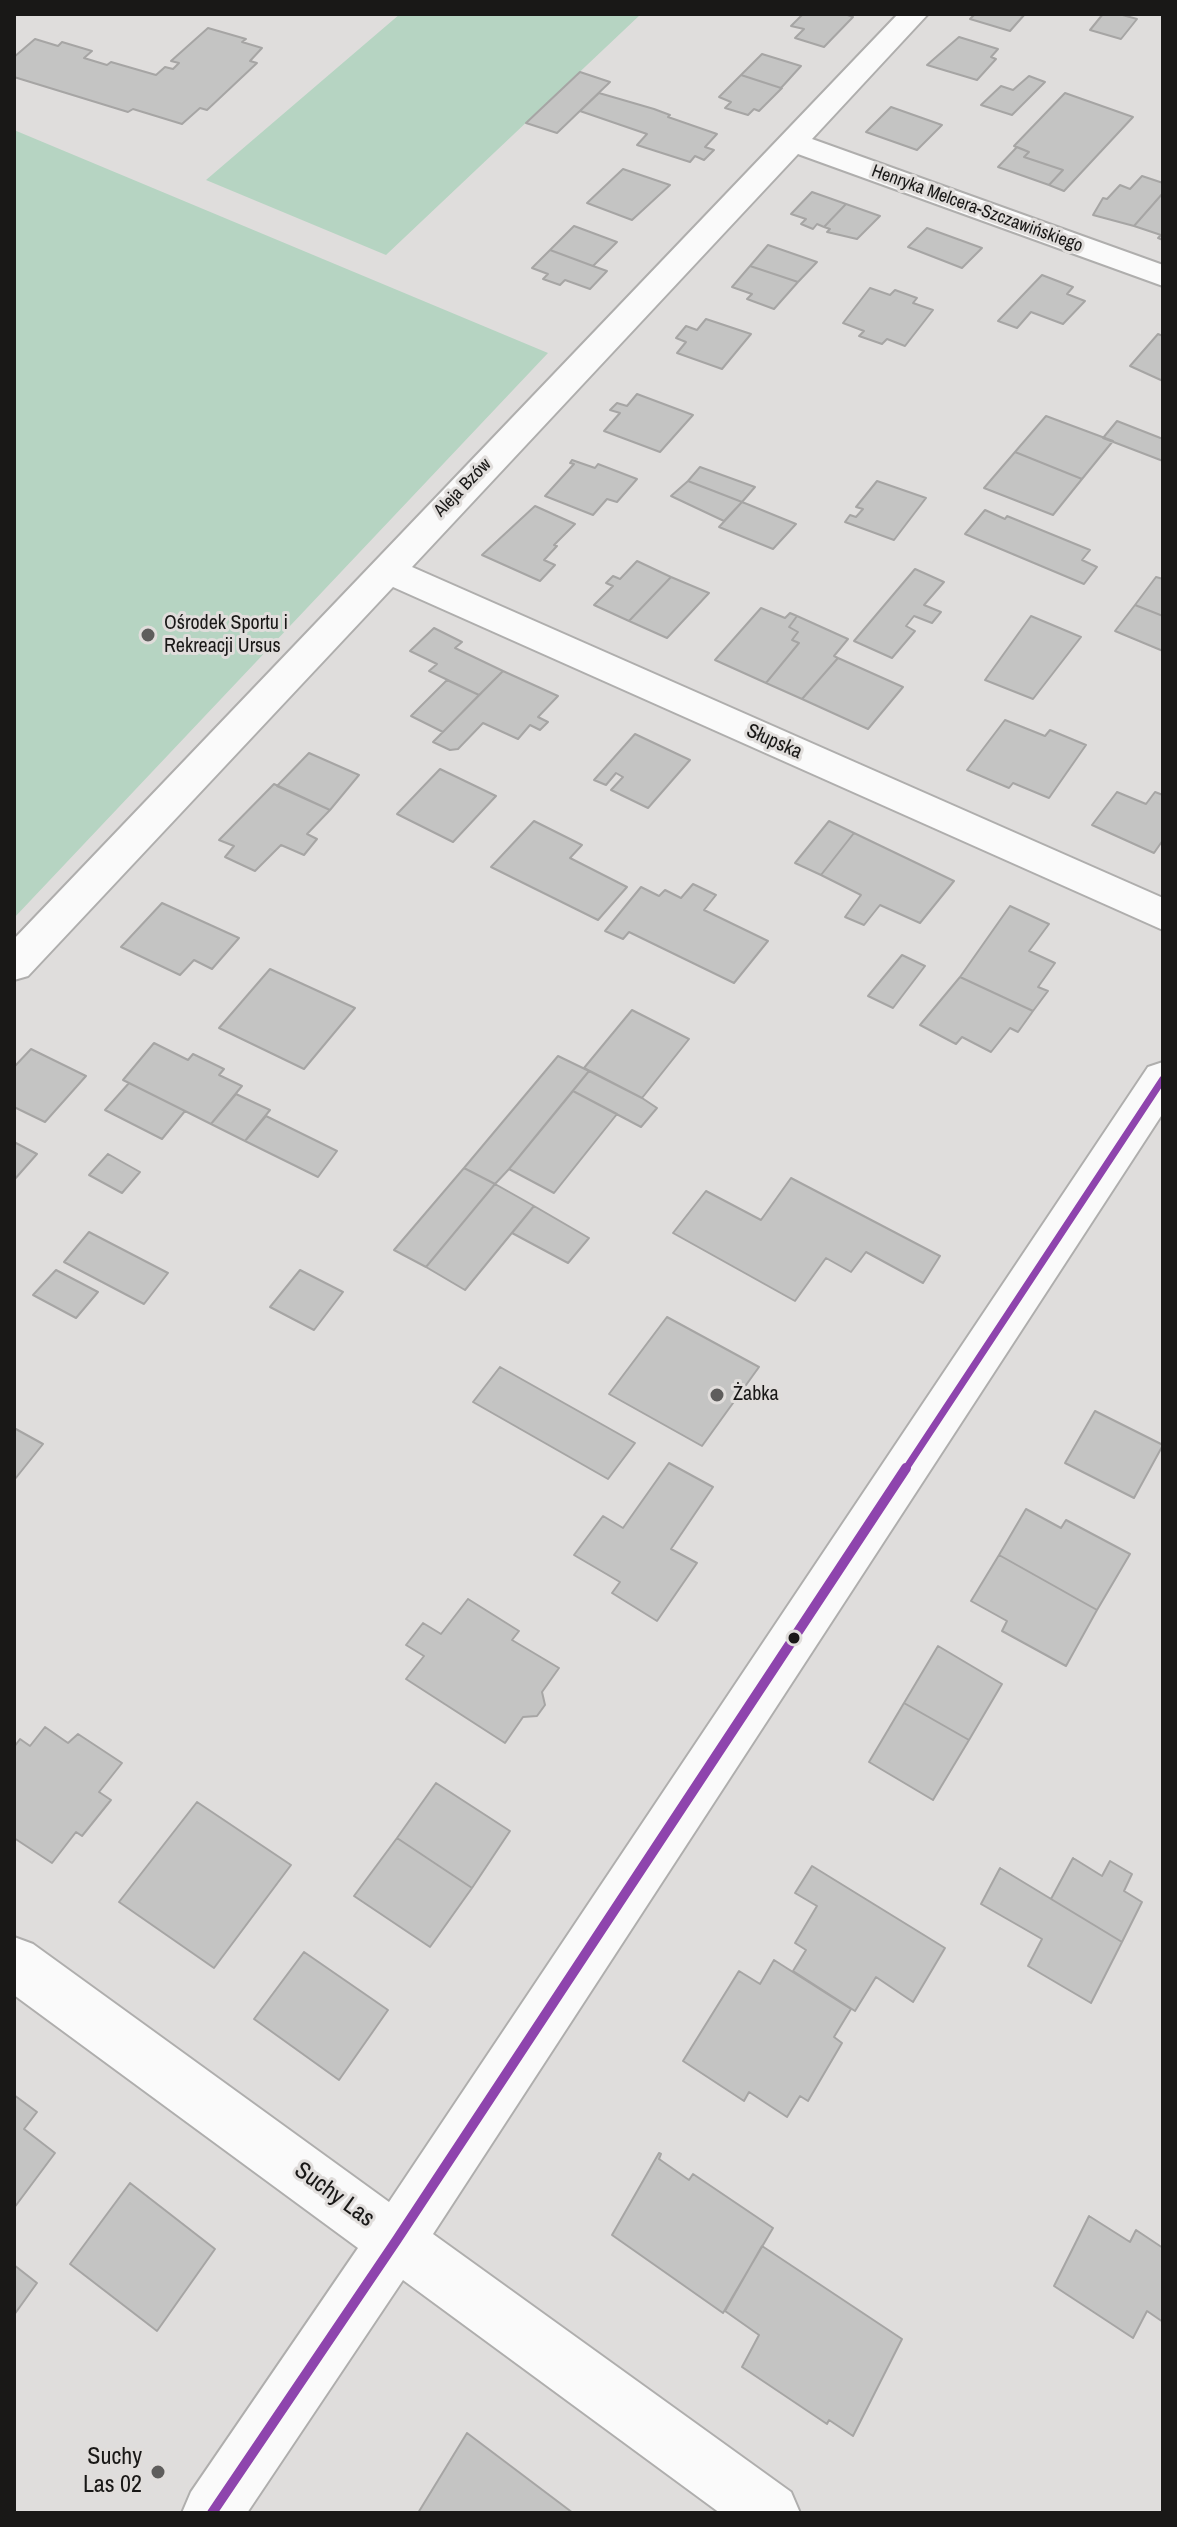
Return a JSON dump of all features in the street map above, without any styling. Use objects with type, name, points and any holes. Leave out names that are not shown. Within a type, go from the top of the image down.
[{"type":"street","name":"Aleja Bzów","points":[[14,965],[385,569],[914,14]]},
{"type":"street","name":"Henryka Melcera-Szczawińskiego","points":[[792,142],[1163,276]]},
{"type":"street","name":"Słupska","points":[[385,569],[1163,915]]},
{"type":"street","points":[[212,2513],[396,2241],[1163,1079]]},
{"type":"street","name":"Suchy Las","points":[[14,1963],[770,2513]]},
{"type":"green space","points":[[400,14],[641,14],[386,255],[206,180]]},
{"type":"green space","name":"Ośrodek Sportu i Rekreacji Ursus","points":[[14,130],[548,353],[14,918]]},
{"type":"building","points":[[803,14],[845,14],[853,17],[824,47],[795,38],[804,29],[791,26]]},
{"type":"building","points":[[975,14],[1025,14],[1010,31],[970,19]]},
{"type":"building","points":[[1103,14],[1137,19],[1121,39],[1090,30]]},
{"type":"building","points":[[208,28],[246,39],[242,42],[262,48],[250,61],[257,63],[207,110],[200,108],[182,124],[133,109],[128,112],[14,77],[14,57],[35,39],[58,46],[62,42],[92,51],[84,58],[156,75],[165,67],[173,69],[179,63],[171,61]]},
{"type":"building","points":[[959,37],[998,49],[991,57],[996,59],[977,80],[927,65]]},
{"type":"building","points":[[762,54],[801,66],[781,88],[741,75]]},
{"type":"building","points":[[580,72],[610,82],[557,133],[526,123]]},
{"type":"building","points":[[741,75],[782,88],[759,111],[754,109],[748,115],[725,108],[731,102],[719,97]]},
{"type":"building","points":[[1029,76],[1045,82],[1012,115],[981,105],[1001,86],[1013,90]]},
{"type":"building","points":[[599,93],[654,109],[717,134],[705,147],[714,150],[704,160],[695,156],[690,162],[637,145],[647,134],[580,111]]},
{"type":"building","points":[[1065,93],[1133,117],[1064,191],[1049,185],[1063,170],[1024,157],[1029,152],[1014,146]]},
{"type":"building","points":[[891,107],[942,125],[917,150],[866,132]]},
{"type":"building","points":[[1017,147],[1029,152],[1024,157],[1063,170],[1049,185],[998,167]]},
{"type":"building","points":[[623,169],[670,185],[632,220],[587,203]]},
{"type":"building","points":[[1142,176],[1163,183],[1163,193],[1134,226],[1093,215],[1103,198],[1107,199],[1120,185],[1130,189]]},
{"type":"building","points":[[812,192],[846,204],[824,227],[817,224],[813,229],[801,224],[806,219],[791,214]]},
{"type":"building","points":[[1163,193],[1163,240],[1158,238],[1161,235],[1134,226]]},
{"type":"building","points":[[846,204],[880,216],[857,239],[827,232],[830,229],[824,227]]},
{"type":"building","points":[[574,226],[617,242],[593,266],[550,250]]},
{"type":"building","points":[[927,228],[982,248],[962,268],[908,247]]},
{"type":"building","points":[[768,245],[817,262],[798,282],[750,266]]},
{"type":"building","points":[[550,250],[607,271],[590,289],[565,280],[560,285],[543,279],[548,274],[532,268]]},
{"type":"building","points":[[750,266],[798,282],[774,309],[747,299],[752,294],[732,287]]},
{"type":"building","points":[[1042,275],[1073,287],[1067,294],[1085,301],[1063,324],[1031,312],[1017,328],[998,321]]},
{"type":"building","points":[[870,288],[890,295],[895,290],[917,298],[913,303],[933,310],[905,346],[887,339],[882,344],[859,336],[864,331],[843,323]]},
{"type":"building","points":[[706,319],[751,334],[722,369],[677,353],[686,342],[676,338],[686,326],[697,330]]},
{"type":"building","points":[[1158,334],[1163,336],[1163,381],[1130,366]]},
{"type":"building","points":[[637,394],[693,415],[660,452],[604,431],[620,413],[610,410],[617,403],[627,406]]},
{"type":"building","points":[[1046,416],[1113,441],[1082,479],[1015,452]]},
{"type":"building","points":[[1117,421],[1163,439],[1163,461],[1103,438]]},
{"type":"building","points":[[1015,452],[1082,479],[1053,515],[984,488]]},
{"type":"building","points":[[572,460],[595,468],[598,464],[637,479],[617,502],[607,499],[593,515],[545,496],[574,464],[570,463]]},
{"type":"building","points":[[700,467],[755,487],[742,502],[688,481]]},
{"type":"building","points":[[688,481],[742,502],[724,521],[671,496]]},
{"type":"building","points":[[877,481],[926,498],[894,540],[845,522],[850,515],[856,517],[863,509],[856,507]]},
{"type":"building","points":[[742,502],[796,524],[773,549],[719,527]]},
{"type":"building","points":[[535,506],[575,524],[544,560],[555,565],[540,581],[482,555]]},
{"type":"building","points":[[985,510],[1090,550],[1082,560],[1097,567],[1084,584],[965,534]]},
{"type":"building","points":[[637,561],[671,577],[629,621],[594,605],[613,586],[606,583],[613,576],[620,579]]},
{"type":"building","points":[[915,569],[944,582],[924,605],[941,612],[932,623],[914,616],[906,626],[915,631],[892,658],[854,641]]},
{"type":"building","points":[[671,577],[709,593],[667,638],[629,621]]},
{"type":"building","points":[[1156,577],[1163,579],[1163,616],[1135,605]]},
{"type":"building","points":[[1135,605],[1163,616],[1163,651],[1115,631]]},
{"type":"building","points":[[761,608],[785,618],[790,613],[797,616],[789,627],[798,632],[792,640],[799,643],[766,683],[715,660]]},
{"type":"building","points":[[797,616],[848,639],[834,656],[838,658],[802,699],[766,683],[799,643],[792,640],[798,632],[789,627]]},
{"type":"building","points":[[1031,616],[1081,637],[1033,699],[985,680]]},
{"type":"building","points":[[434,628],[462,642],[455,648],[503,671],[479,695],[429,671],[437,664],[410,651]]},
{"type":"building","points":[[838,658],[903,687],[868,729],[802,699]]},
{"type":"building","points":[[503,671],[558,696],[538,717],[548,722],[540,730],[530,725],[518,739],[483,723],[458,749],[450,750],[433,742]]},
{"type":"building","points":[[447,680],[479,695],[443,732],[411,716]]},
{"type":"building","points":[[1005,720],[1045,736],[1050,730],[1086,745],[1049,798],[1013,783],[1009,788],[967,770]]},
{"type":"building","points":[[635,734],[690,760],[648,808],[611,790],[623,777],[616,773],[606,785],[594,780]]},
{"type":"building","points":[[309,753],[359,775],[330,810],[277,786]]},
{"type":"building","points":[[440,769],[496,796],[453,842],[397,814]]},
{"type":"building","points":[[274,784],[330,810],[307,834],[317,839],[304,855],[281,845],[255,871],[225,857],[234,846],[219,840]]},
{"type":"building","points":[[1117,792],[1146,804],[1155,792],[1163,795],[1163,840],[1154,853],[1092,825]]},
{"type":"building","points":[[534,821],[582,845],[570,858],[627,887],[598,920],[491,867]]},
{"type":"building","points":[[829,821],[854,833],[821,875],[795,863]]},
{"type":"building","points":[[854,833],[954,881],[920,923],[880,905],[864,925],[845,917],[861,895],[821,875]]},
{"type":"building","points":[[693,884],[716,895],[704,910],[768,941],[734,983],[629,932],[623,939],[605,931],[641,887],[659,896],[665,890],[681,898]]},
{"type":"building","points":[[162,903],[239,938],[212,969],[194,960],[180,975],[121,947]]},
{"type":"building","points":[[1010,906],[1049,924],[1029,951],[1055,963],[1038,987],[1048,991],[1033,1011],[960,977]]},
{"type":"building","points":[[902,955],[925,966],[893,1008],[868,996]]},
{"type":"building","points":[[270,969],[355,1008],[304,1069],[219,1028]]},
{"type":"building","points":[[960,977],[1033,1011],[1018,1032],[1010,1028],[991,1052],[962,1037],[956,1044],[920,1025]]},
{"type":"building","points":[[632,1010],[689,1039],[642,1098],[584,1068]]},
{"type":"building","points":[[154,1043],[188,1060],[193,1054],[224,1069],[219,1075],[242,1086],[211,1124],[123,1080]]},
{"type":"building","points":[[31,1049],[86,1076],[45,1122],[14,1107],[14,1067]]},
{"type":"building","points":[[558,1056],[589,1071],[509,1169],[495,1184],[464,1168]]},
{"type":"building","points":[[589,1071],[657,1108],[641,1127],[573,1091]]},
{"type":"building","points":[[129,1083],[185,1111],[162,1139],[105,1110]]},
{"type":"building","points":[[573,1091],[617,1114],[554,1193],[509,1169]]},
{"type":"building","points":[[236,1094],[270,1110],[245,1141],[211,1124]]},
{"type":"building","points":[[266,1116],[337,1151],[318,1177],[245,1141]]},
{"type":"building","points":[[14,1142],[37,1154],[14,1180]]},
{"type":"building","points":[[108,1154],[140,1172],[122,1193],[89,1175]]},
{"type":"building","points":[[464,1168],[495,1184],[426,1267],[394,1250]]},
{"type":"building","points":[[791,1178],[940,1256],[923,1283],[866,1252],[851,1272],[826,1258],[795,1301],[673,1233],[706,1191],[761,1220]]},
{"type":"building","points":[[495,1184],[534,1206],[465,1290],[426,1267]]},
{"type":"building","points":[[534,1206],[589,1238],[568,1263],[512,1233]]},
{"type":"building","points":[[89,1232],[168,1273],[144,1304],[64,1262]]},
{"type":"building","points":[[56,1270],[98,1292],[76,1318],[33,1295]]},
{"type":"building","points":[[300,1270],[343,1292],[314,1330],[270,1307]]},
{"type":"building","points":[[667,1317],[759,1367],[702,1446],[609,1394]]},
{"type":"building","points":[[500,1367],[635,1443],[608,1479],[473,1402]]},
{"type":"building","points":[[1095,1411],[1163,1445],[1134,1498],[1065,1463]]},
{"type":"building","points":[[14,1428],[43,1444],[15,1479],[14,1478]]},
{"type":"building","points":[[669,1463],[713,1487],[671,1549],[697,1563],[657,1621],[612,1593],[620,1582],[574,1555],[603,1516],[623,1528]]},
{"type":"building","points":[[1026,1509],[1061,1528],[1066,1520],[1130,1554],[1097,1610],[999,1555]]},
{"type":"building","points":[[999,1555],[1097,1610],[1066,1666],[1002,1631],[1007,1621],[971,1601]]},
{"type":"building","points":[[468,1599],[519,1631],[512,1640],[559,1668],[542,1692],[545,1705],[537,1716],[523,1717],[505,1743],[406,1679],[424,1656],[406,1645],[423,1623],[441,1634]]},
{"type":"building","points":[[938,1646],[1002,1684],[969,1740],[904,1703]]},
{"type":"building","points":[[904,1703],[969,1740],[933,1800],[869,1762]]},
{"type":"building","points":[[45,1727],[68,1743],[78,1734],[122,1763],[99,1792],[111,1800],[82,1836],[76,1832],[52,1863],[14,1838],[14,1747],[20,1739],[30,1746]]},
{"type":"building","points":[[436,1783],[510,1831],[472,1888],[397,1838]]},
{"type":"building","points":[[197,1802],[291,1865],[214,1968],[119,1902]]},
{"type":"building","points":[[397,1838],[472,1888],[430,1947],[354,1896]]},
{"type":"building","points":[[1073,1858],[1102,1876],[1110,1861],[1132,1874],[1124,1891],[1142,1902],[1122,1942],[1051,1899]]},
{"type":"building","points":[[812,1866],[945,1948],[913,2002],[876,1977],[855,2011],[793,1971],[806,1950],[795,1943],[817,1906],[795,1893]]},
{"type":"building","points":[[1000,1868],[1122,1942],[1091,2003],[1028,1966],[1042,1939],[981,1904]]},
{"type":"building","points":[[304,1952],[388,2010],[339,2080],[254,2019]]},
{"type":"building","points":[[774,1960],[851,2009],[834,2037],[842,2043],[808,2101],[800,2096],[787,2117],[749,2092],[744,2101],[683,2061],[739,1971],[760,1984]]},
{"type":"building","points":[[14,2095],[37,2112],[24,2129],[55,2153],[14,2208]]},
{"type":"building","points":[[659,2153],[659,2159],[689,2180],[693,2174],[773,2228],[723,2313],[612,2235]]},
{"type":"building","points":[[130,2183],[215,2249],[157,2331],[70,2264]]},
{"type":"building","points":[[1089,2216],[1130,2242],[1136,2230],[1163,2248],[1163,2322],[1147,2311],[1133,2338],[1054,2286]]},
{"type":"building","points":[[762,2246],[902,2339],[853,2436],[829,2420],[827,2424],[742,2367],[759,2335],[725,2311]]},
{"type":"building","points":[[14,2265],[37,2283],[14,2315]]},
{"type":"building","points":[[467,2433],[573,2513],[418,2513]]},
{"type":"transit line","points":[[212,2513],[396,2241],[1163,1079]]},
{"type":"place","name":"Ośrodek Sportu i Rekreacji Ursus","points":[[148,635]]},
{"type":"place","name":"Żabka","points":[[717,1395]]},
{"type":"place","name":"Suchy Las 02","points":[[158,2472]]}]
